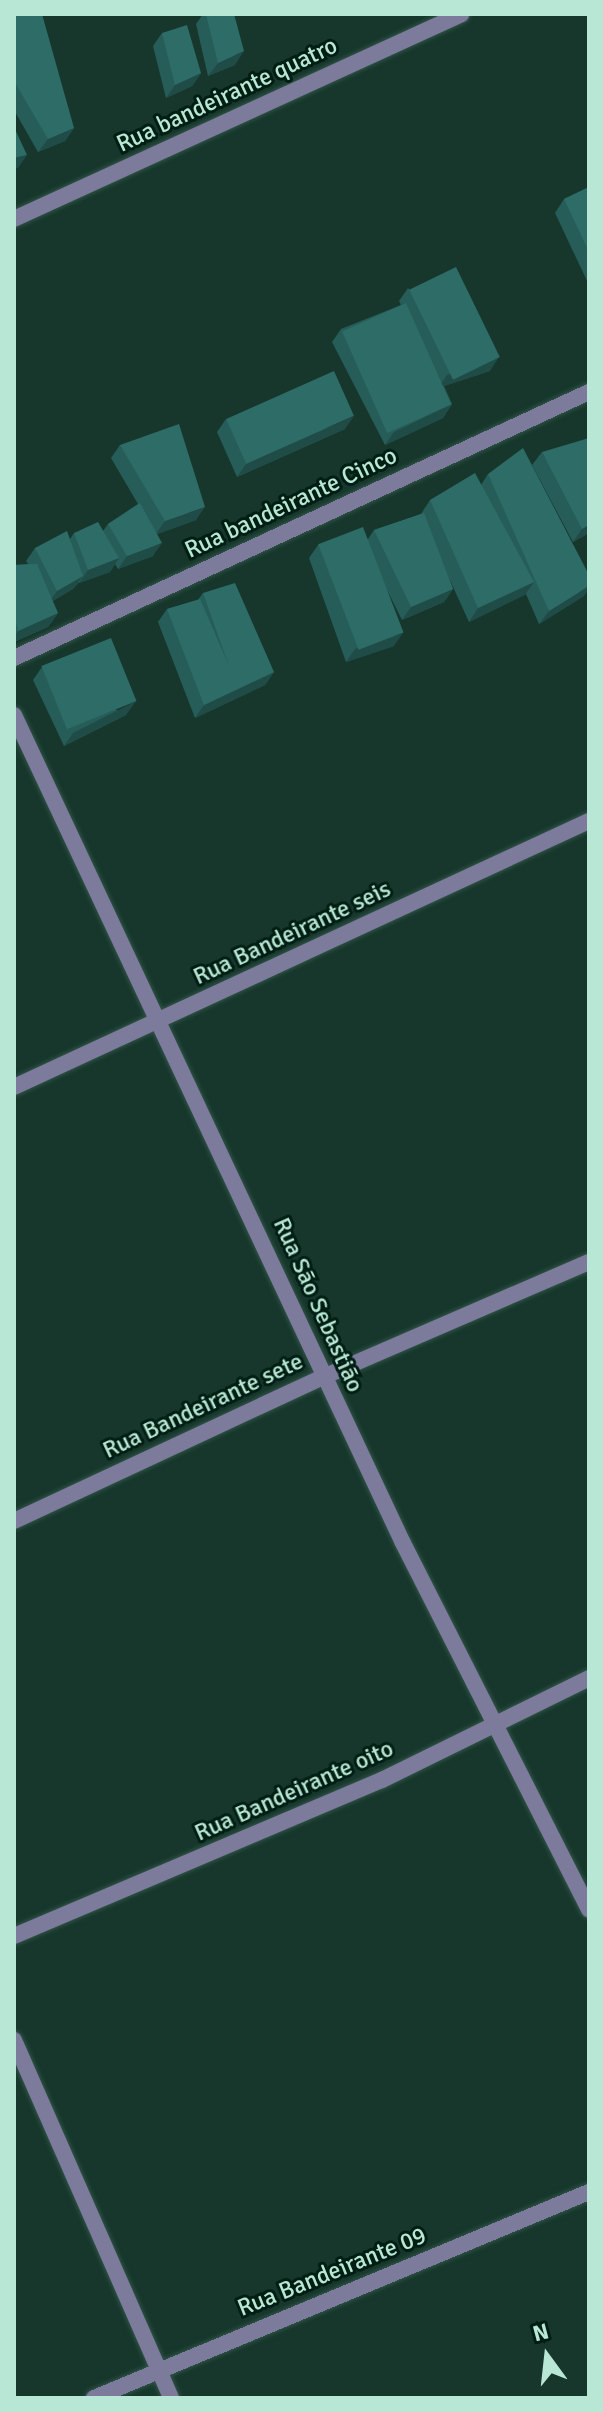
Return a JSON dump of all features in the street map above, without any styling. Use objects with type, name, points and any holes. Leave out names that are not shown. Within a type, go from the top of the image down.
[{"type":"street","name":"Rua bandeirante quatro","points":[[14,219],[461,14]]},
{"type":"street","name":"Rua bandeirante Cinco","points":[[14,658],[589,392]]},
{"type":"street","name":"Rua São Sebastião","points":[[14,715],[156,1022],[244,1199],[323,1377],[492,1722],[589,1909]]},
{"type":"street","name":"Rua Bandeirante seis","points":[[14,1087],[589,821]]},
{"type":"street","name":"Rua Bandeirante sete","points":[[14,1521],[323,1377],[589,1262]]},
{"type":"street","name":"Rua Bandeirante oito","points":[[14,1936],[382,1780],[492,1722],[589,1678]]},
{"type":"street","points":[[14,2040],[171,2398]]},
{"type":"street","name":"Rua Bandeirante 09","points":[[94,2398],[157,2368],[589,2192]]},
{"type":"building","points":[[14,14],[42,14],[74,128],[48,139],[14,81]]},
{"type":"building","points":[[206,14],[234,14],[244,51],[218,63]]},
{"type":"building","points":[[187,25],[201,73],[175,85],[162,33]]},
{"type":"building","points":[[14,127],[27,155],[14,158]]},
{"type":"building","points":[[589,187],[589,252],[564,199]]},
{"type":"building","points":[[456,267],[500,357],[453,380],[409,290]]},
{"type":"building","points":[[406,303],[451,404],[387,433],[342,331]]},
{"type":"building","points":[[334,371],[354,416],[246,464],[226,419]]},
{"type":"building","points":[[179,424],[205,507],[165,521],[120,445]]},
{"type":"building","points":[[589,438],[589,525],[582,529],[542,452]]},
{"type":"building","points":[[523,448],[589,575],[589,586],[549,611],[488,474]]},
{"type":"building","points":[[475,473],[534,582],[478,608],[430,500]]},
{"type":"building","points":[[140,503],[162,543],[127,556],[108,524]]},
{"type":"building","points":[[424,513],[453,589],[411,607],[374,530]]},
{"type":"building","points":[[98,522],[119,558],[88,570],[74,533]]},
{"type":"building","points":[[363,527],[403,632],[359,650],[318,544]]},
{"type":"building","points":[[67,531],[83,576],[57,591],[35,548]]},
{"type":"building","points":[[37,564],[58,613],[18,631],[14,615],[14,565]]},
{"type":"building","points":[[235,583],[274,672],[204,705],[167,609],[200,599],[229,666],[203,593]]},
{"type":"building","points":[[111,638],[136,701],[67,729],[41,666]]}]
